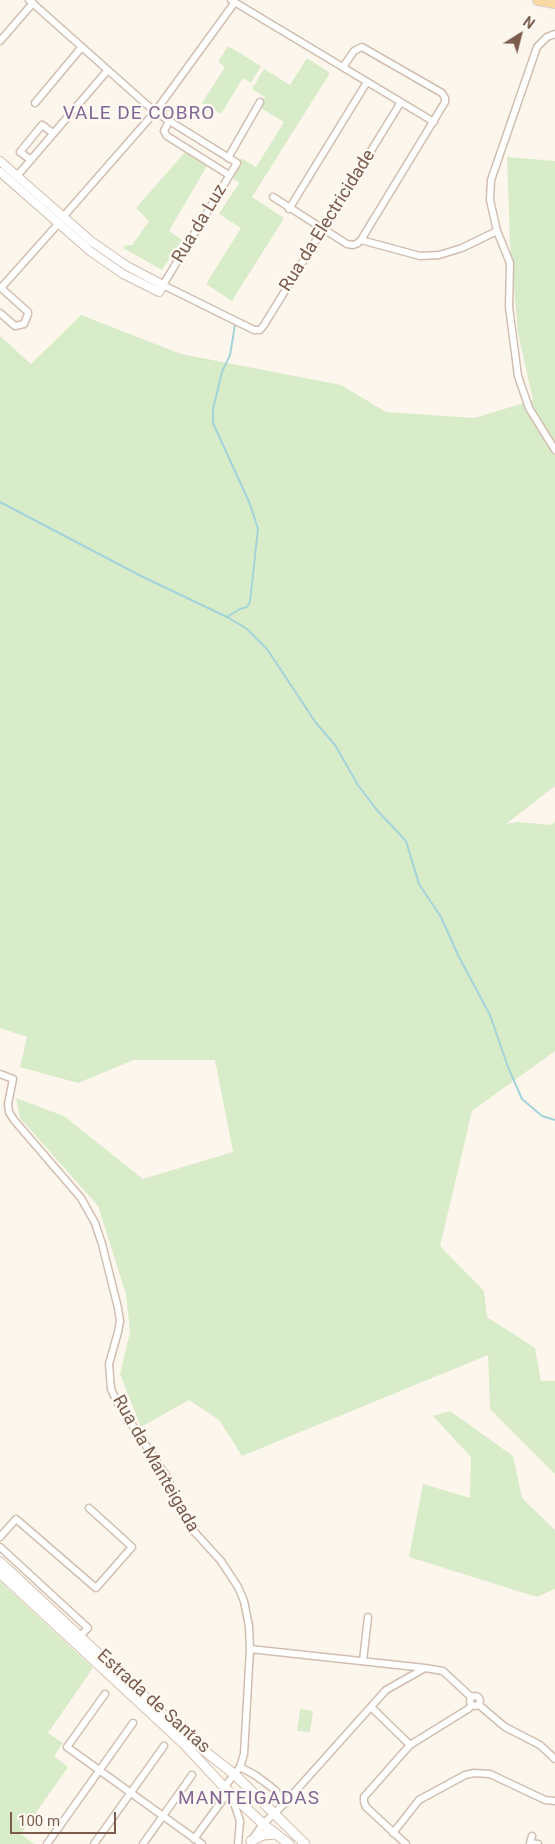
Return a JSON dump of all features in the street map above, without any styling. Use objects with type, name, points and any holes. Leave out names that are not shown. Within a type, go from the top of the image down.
[{"type":"main road","points":[[538,0],[555,3]]},
{"type":"main road","name":"Estrada de Santas","points":[[0,1562],[192,1741],[237,1771],[305,1844]]},
{"type":"main road","name":"Estrada de Santas","points":[[0,1573],[184,1744],[225,1794],[289,1844]]},
{"type":"main road","points":[[250,1842],[263,1835],[276,1834]]},
{"type":"street","points":[[0,313],[15,326],[24,324],[28,312],[1,288],[155,112],[233,1],[434,122]]},
{"type":"street","points":[[0,41],[31,2],[155,112],[228,158],[260,102]]},
{"type":"street","points":[[555,34],[547,36],[537,47],[491,180],[490,200],[497,231],[510,263],[509,307],[518,376],[529,408],[555,450]]},
{"type":"street","points":[[273,197],[289,209],[350,245],[358,244],[445,102],[442,93],[362,47],[354,50],[343,67]]},
{"type":"street","points":[[35,103],[81,48]]},
{"type":"street","points":[[17,176],[107,71]]},
{"type":"street","points":[[289,209],[367,82]]},
{"type":"street","name":"Rua da Electricidade","points":[[163,284],[250,328],[260,330],[401,102]]},
{"type":"street","points":[[169,121],[164,131],[167,136],[229,175]]},
{"type":"street","points":[[31,160],[20,152],[42,125],[53,133]]},
{"type":"street","name":"Rua da Luz","points":[[163,284],[237,163],[228,158]]},
{"type":"street","points":[[0,161],[90,251],[123,274],[159,292],[163,284]]},
{"type":"street","points":[[0,172],[61,220]]},
{"type":"street","points":[[361,240],[420,256],[439,255],[462,248],[497,231]]},
{"type":"street","name":"Rua da Manteigada","points":[[0,1074],[13,1079],[8,1104],[14,1120],[81,1198],[95,1223],[102,1244],[120,1321],[109,1364],[111,1389],[124,1415],[165,1474],[190,1527],[221,1560],[238,1587],[247,1614],[250,1649],[244,1754],[237,1771],[228,1782],[225,1794],[196,1842]]},
{"type":"street","points":[[0,1537],[16,1519],[96,1588],[132,1547],[89,1508]]},
{"type":"street","points":[[0,1547],[88,1628],[80,1636]]},
{"type":"street","points":[[363,1661],[368,1617]]},
{"type":"street","points":[[250,1649],[443,1671],[471,1698],[478,1697],[480,1701],[475,1705],[410,1745],[364,1797],[366,1807],[406,1844]]},
{"type":"street","points":[[250,1842],[274,1812],[283,1805],[386,1690],[425,1668]]},
{"type":"street","points":[[105,1694],[67,1747],[196,1842]]},
{"type":"street","points":[[475,1705],[505,1727],[540,1745],[555,1759]]},
{"type":"street","points":[[371,1707],[410,1745]]},
{"type":"street","points":[[47,1844],[133,1723]]},
{"type":"street","points":[[94,1844],[164,1746]]},
{"type":"street","points":[[237,1771],[255,1775],[270,1786],[276,1792],[283,1805]]},
{"type":"street","points":[[393,1833],[419,1800],[466,1775],[474,1773],[490,1774],[546,1800],[555,1801]]},
{"type":"street","points":[[143,1844],[192,1775]]},
{"type":"street","points":[[225,1794],[234,1803],[240,1821],[238,1844]]},
{"type":"street","points":[[532,1836],[530,1842],[538,1844]]},
{"type":"green space","points":[[228,46],[261,66],[251,83],[243,78],[221,114],[202,103],[225,67],[218,62]]},
{"type":"green space","points":[[307,58],[330,73],[252,197],[284,218],[232,301],[206,284],[241,228],[219,214],[239,183],[230,176],[241,158],[256,167],[284,122],[259,107],[265,97],[252,89],[264,69],[290,85]]},
{"type":"green space","points":[[185,152],[207,166],[169,231],[182,240],[162,270],[123,248],[126,245],[132,245],[149,221],[136,208]]},
{"type":"green space","points":[[507,157],[555,161],[555,786],[506,824],[517,822],[552,825],[555,821],[555,1051],[472,1111],[440,1246],[484,1291],[487,1317],[535,1348],[541,1381],[555,1381],[555,1474],[490,1409],[488,1355],[242,1456],[219,1420],[189,1400],[141,1427],[120,1374],[130,1332],[126,1294],[98,1206],[20,1118],[16,1098],[64,1116],[143,1179],[233,1152],[215,1060],[134,1060],[78,1083],[20,1067],[27,1037],[0,1028],[0,336],[31,364],[81,315],[181,354],[341,385],[386,412],[475,418],[533,400],[518,333],[510,243]]},
{"type":"green space","points":[[450,1411],[513,1456],[522,1498],[555,1530],[555,1589],[537,1597],[409,1557],[423,1484],[470,1498],[471,1457],[433,1416]]},
{"type":"green space","points":[[0,1581],[93,1668],[48,1733],[63,1743],[54,1756],[68,1767],[21,1834],[34,1844],[0,1844]]},
{"type":"green space","points":[[300,1709],[313,1711],[310,1732],[297,1731]]},
{"type":"waterway","points":[[227,617],[247,607],[250,602],[258,529],[250,504],[213,423],[213,409],[222,372],[230,355],[235,325]]},
{"type":"waterway","points":[[0,502],[141,576],[227,617],[247,629],[267,649],[316,723],[335,745],[358,785],[376,809],[406,841],[419,884],[441,917],[458,955],[490,1015],[508,1067],[522,1099],[542,1116],[555,1120]]},
{"type":"district","name":"VALE DE COBRO","points":[[139,114]]},
{"type":"district","name":"MANTEIGADAS","points":[[249,1799]]}]
